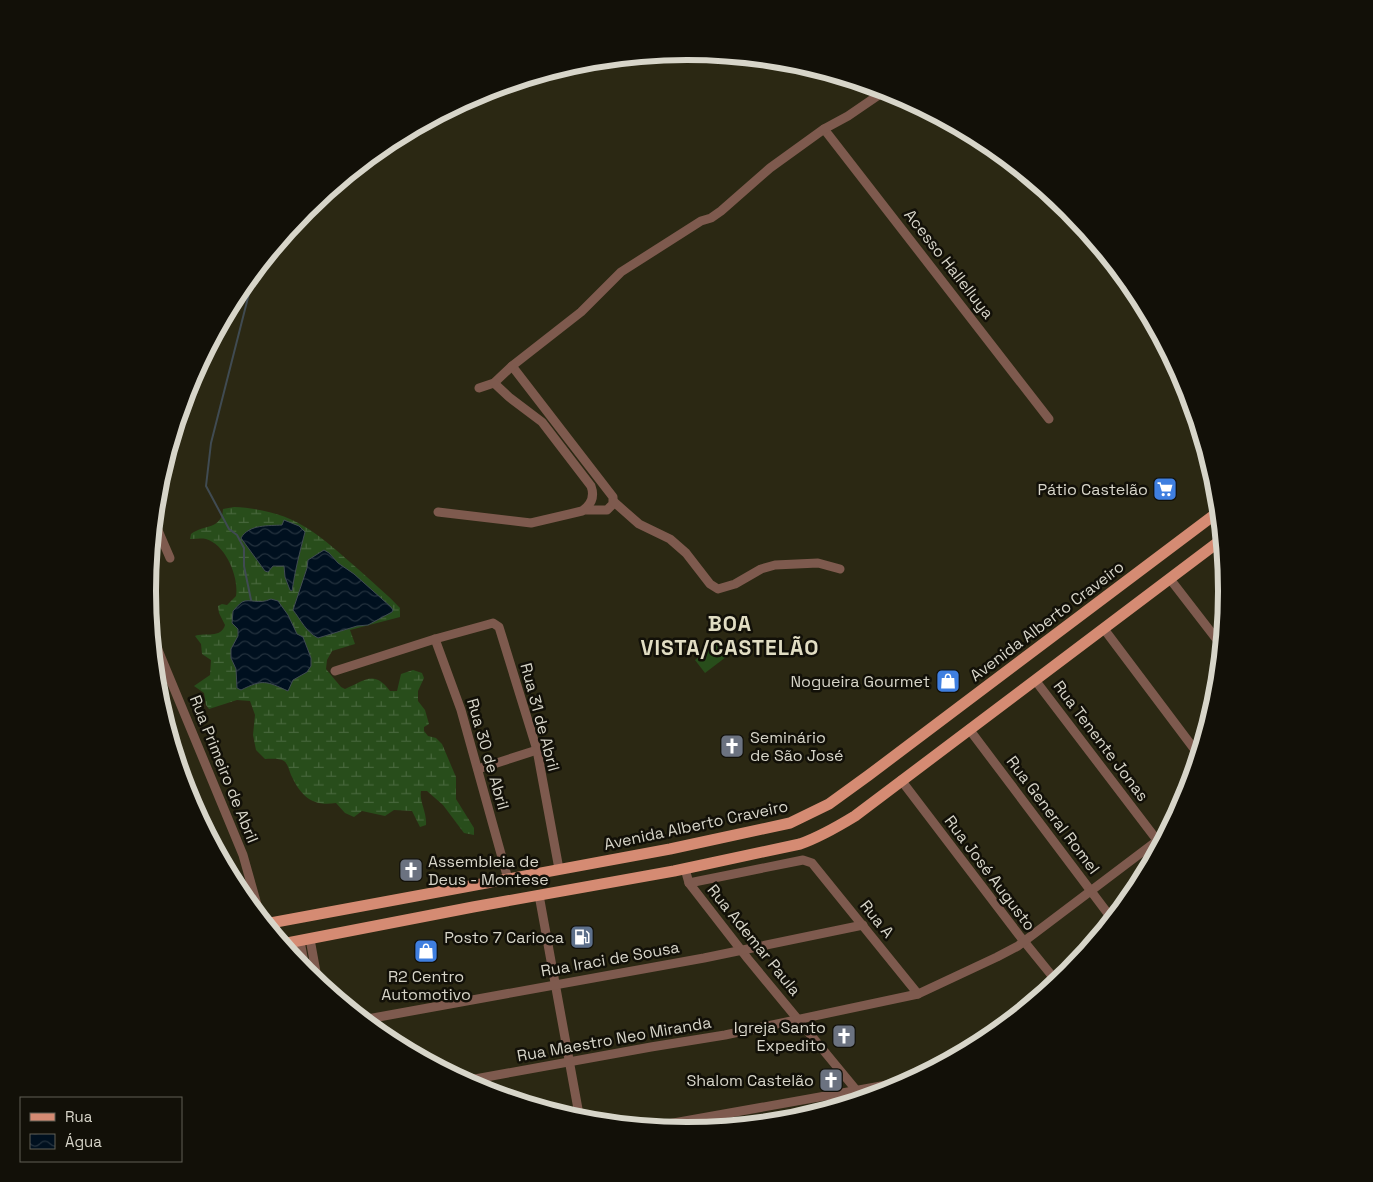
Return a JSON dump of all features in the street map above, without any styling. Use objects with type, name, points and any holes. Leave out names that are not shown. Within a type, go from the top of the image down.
[{"type":"main road","name":"Avenida Alberto Craveiro","points":[[272,923],[681,847],[790,823],[829,804],[1212,516]]},
{"type":"main road","points":[[289,943],[685,869],[800,844],[816,838],[842,824],[1215,544]]},
{"type":"main road","points":[[681,847],[685,869]]},
{"type":"street","points":[[479,388],[494,383],[512,366],[581,312],[621,272],[701,221],[711,218],[770,168],[824,129],[848,116],[878,96]]},
{"type":"street","name":"Acesso Hallelluya","points":[[824,129],[1049,419]]},
{"type":"street","points":[[512,366],[604,484],[613,497],[614,502],[639,524],[670,539],[686,553],[710,584],[718,590],[735,584],[761,569],[775,565],[818,563],[840,569]]},
{"type":"street","points":[[494,383],[542,422],[588,483],[593,495],[590,504],[584,510]]},
{"type":"street","points":[[438,512],[531,522],[584,510],[605,511],[614,502]]},
{"type":"street","points":[[159,533],[170,558]]},
{"type":"street","points":[[1170,578],[1215,637]]},
{"type":"street","name":"Rua 31 de Abril","points":[[435,639],[493,623],[499,627],[537,750],[559,869]]},
{"type":"street","points":[[1104,629],[1193,748]]},
{"type":"street","points":[[335,671],[435,639]]},
{"type":"street","name":"Rua 30 de Abril","points":[[435,639],[461,710],[508,879]]},
{"type":"street","name":"Rua Primeiro de Abril","points":[[159,653],[243,855],[255,900]]},
{"type":"street","name":"Rua Tenente Jonas","points":[[1035,680],[1156,838]]},
{"type":"street","name":"Rua General Romel","points":[[969,729],[1108,914]]},
{"type":"street","points":[[478,769],[537,750]]},
{"type":"street","name":"Rua José Augusto","points":[[901,780],[1052,976]]},
{"type":"street","name":"Rua Maestro Neo Miranda","points":[[476,1079],[725,1035],[918,994],[997,957],[1024,942],[1090,891],[1151,848]]},
{"type":"street","name":"Rua A","points":[[689,883],[803,860],[812,863],[918,994]]},
{"type":"street","name":"Rua Ademar Paula","points":[[685,869],[689,883],[857,1094]]},
{"type":"street","points":[[539,895],[578,1111]]},
{"type":"street","name":"Rua Iraci de Sousa","points":[[371,1018],[742,950],[863,925]]},
{"type":"street","points":[[305,940],[306,960]]},
{"type":"street","points":[[305,940],[314,969]]},
{"type":"street","points":[[684,1122],[849,1096]]},
{"type":"green space","points":[[234,507],[272,513],[302,525],[329,544],[400,608],[400,617],[350,630],[355,644],[332,651],[327,660],[326,669],[341,687],[345,689],[364,680],[374,679],[390,691],[397,691],[401,674],[413,670],[422,673],[424,678],[418,691],[418,701],[425,710],[429,724],[424,727],[424,731],[428,736],[436,738],[442,744],[456,777],[456,799],[474,828],[474,835],[464,833],[443,805],[427,791],[421,791],[426,825],[420,827],[412,811],[394,810],[385,816],[362,811],[354,817],[345,813],[336,803],[328,804],[314,801],[299,789],[284,761],[265,759],[256,750],[253,735],[255,715],[250,701],[237,700],[209,709],[206,705],[204,693],[194,686],[210,675],[211,660],[202,654],[201,644],[195,636],[216,634],[223,629],[225,625],[218,606],[222,604],[227,605],[236,596],[236,588],[230,563],[220,548],[206,539],[190,539],[191,534],[196,531],[216,524],[222,516],[223,509]]},
{"type":"green space","points":[[719,641],[730,654],[705,673],[695,660]]},
{"type":"water","points":[[284,520],[299,526],[305,532],[292,591],[285,577],[284,566],[273,566],[268,572],[265,571],[241,538],[249,530],[265,526],[282,525]]},
{"type":"water","points":[[324,550],[391,607],[392,612],[368,625],[357,626],[318,638],[310,632],[293,610],[308,560]]},
{"type":"water","points":[[271,599],[278,601],[288,615],[297,634],[303,637],[311,658],[311,666],[307,672],[293,680],[288,691],[269,683],[255,684],[241,690],[237,688],[236,669],[231,658],[231,649],[238,636],[238,629],[232,623],[233,611],[245,601],[266,601]]},
{"type":"waterway","points":[[250,289],[211,443],[206,486],[229,529],[237,535],[244,548],[244,566],[251,600]]},
{"type":"place","name":"Pátio Castelão","points":[[1165,489]]},
{"type":"place","name":"Nogueira Gourmet","points":[[948,681]]},
{"type":"place","name":"Seminário de São José","points":[[732,746]]},
{"type":"place","name":"Assembleia de Deus - Montese","points":[[411,870]]},
{"type":"place","name":"Posto 7 Carioca","points":[[582,937]]},
{"type":"place","name":"R2 Centro Automotivo","points":[[426,951]]},
{"type":"place","name":"Igreja Santo Expedito","points":[[844,1036]]},
{"type":"place","name":"Shalom Castelão","points":[[831,1080]]},
{"type":"district","name":"BOA VISTA/CASTELÃO","points":[[730,635]]}]
